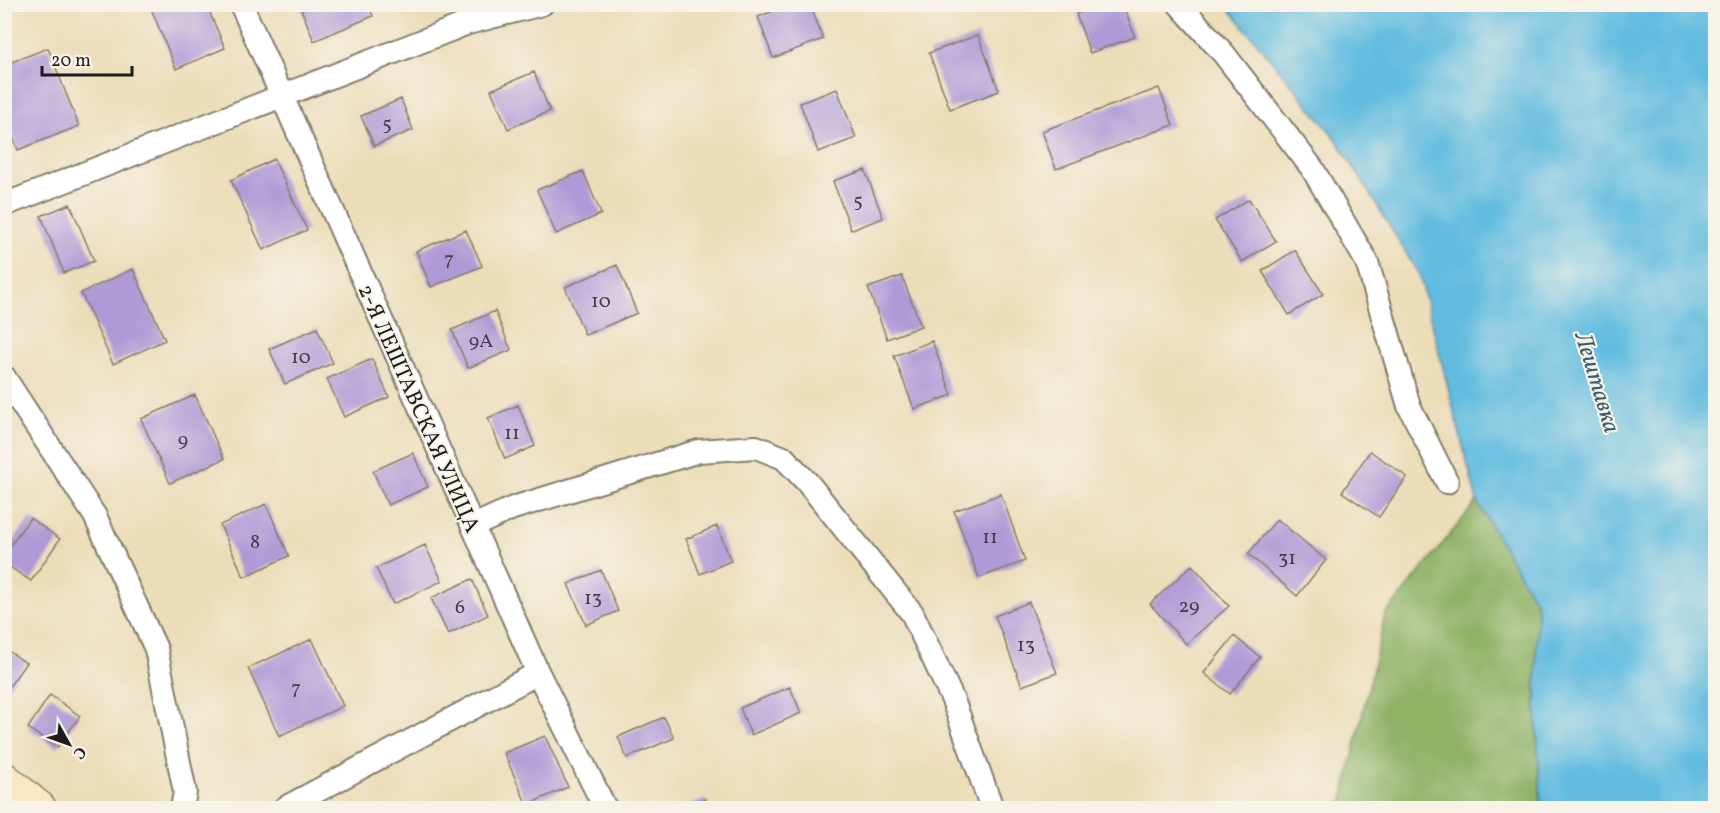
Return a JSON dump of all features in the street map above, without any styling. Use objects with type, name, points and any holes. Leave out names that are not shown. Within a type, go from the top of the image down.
[{"type":"street","name":"2-Я ЛЕШТАВСКАЯ УЛИЦА","points":[[241,4],[280,97],[538,673],[604,808]]},
{"type":"street","points":[[4,205],[468,23],[542,4]]},
{"type":"street","points":[[1179,4],[1224,54],[1312,168],[1367,262],[1409,406],[1447,482]]},
{"type":"street","points":[[4,377],[95,516],[156,649],[185,792],[182,808]]},
{"type":"street","points":[[473,526],[513,508],[699,451],[756,447],[784,458],[807,482],[912,613],[953,700],[992,808]]},
{"type":"street","points":[[285,808],[538,673]]},
{"type":"street","points":[[4,779],[39,808]]},
{"type":"green space","points":[[1477,501],[1537,605],[1536,710],[1541,808],[1341,808],[1385,615]]},
{"type":"water","name":"Лештавка","points":[[1226,5],[1715,5],[1715,808],[1541,808],[1536,710],[1537,605],[1477,501],[1419,274],[1337,140]]},
{"type":"building","points":[[149,4],[206,4],[225,48],[176,69]]},
{"type":"building","points":[[299,4],[368,4],[373,16],[314,41]]},
{"type":"building","points":[[791,4],[810,4],[823,39],[773,58],[758,17]]},
{"type":"building","points":[[1103,4],[1123,4],[1135,37],[1090,53],[1076,14]]},
{"type":"building","points":[[978,35],[999,91],[950,109],[929,53]]},
{"type":"building","points":[[48,48],[79,126],[18,150],[4,115],[4,65]]},
{"type":"building","points":[[534,72],[550,111],[508,129],[491,90]]},
{"type":"building","points":[[1159,88],[1173,125],[1056,169],[1042,131]]},
{"type":"building","points":[[837,89],[856,138],[818,152],[800,103]]},
{"type":"building","points":[[401,99],[413,130],[374,146],[361,116]]},
{"type":"building","points":[[274,159],[307,230],[263,250],[231,180]]},
{"type":"building","points":[[865,170],[883,218],[851,230],[833,181]]},
{"type":"building","points":[[583,171],[601,214],[556,234],[537,190]]},
{"type":"building","points":[[1249,199],[1276,241],[1242,262],[1215,220]]},
{"type":"building","points":[[70,204],[94,261],[64,273],[41,216]]},
{"type":"building","points":[[466,230],[482,266],[431,287],[416,251]]},
{"type":"building","points":[[1295,250],[1323,294],[1289,315],[1262,271]]},
{"type":"building","points":[[617,265],[637,313],[585,335],[565,287]]},
{"type":"building","points":[[133,269],[165,340],[113,364],[81,293]]},
{"type":"building","points":[[902,276],[921,326],[887,339],[868,288]]},
{"type":"building","points":[[495,311],[511,350],[468,368],[452,330]]},
{"type":"building","points":[[317,328],[333,363],[285,384],[269,349]]},
{"type":"building","points":[[932,341],[952,395],[914,409],[894,356]]},
{"type":"building","points":[[372,359],[389,397],[344,417],[327,379]]},
{"type":"building","points":[[195,395],[224,459],[170,483],[141,419]]},
{"type":"building","points":[[518,405],[535,446],[505,459],[488,418]]},
{"type":"building","points":[[1370,451],[1407,477],[1379,517],[1342,492]]},
{"type":"building","points":[[413,453],[428,487],[388,505],[373,471]]},
{"type":"building","points":[[1001,494],[1025,561],[979,578],[954,511]]},
{"type":"building","points":[[266,504],[289,556],[244,577],[220,525]]},
{"type":"building","points":[[30,518],[60,539],[31,581],[4,563],[4,554]]},
{"type":"building","points":[[1277,519],[1326,560],[1297,596],[1248,554]]},
{"type":"building","points":[[717,526],[731,561],[700,574],[686,539]]},
{"type":"building","points":[[425,545],[442,581],[393,604],[376,568]]},
{"type":"building","points":[[1192,565],[1229,606],[1186,644],[1150,604]]},
{"type":"building","points":[[601,570],[618,611],[586,625],[568,584]]},
{"type":"building","points":[[472,579],[488,615],[448,634],[431,598]]},
{"type":"building","points":[[1029,602],[1057,673],[1022,686],[995,616]]},
{"type":"building","points":[[1234,636],[1260,657],[1230,694],[1204,673]]},
{"type":"building","points":[[312,639],[343,706],[279,736],[248,668]]},
{"type":"building","points":[[4,648],[26,663],[4,694]]},
{"type":"building","points":[[790,687],[801,713],[751,735],[740,708]]},
{"type":"building","points":[[50,695],[80,716],[57,748],[28,728]]},
{"type":"building","points":[[664,717],[674,738],[627,758],[618,737]]},
{"type":"building","points":[[545,736],[568,787],[527,805],[504,753]]},
{"type":"building","points":[[705,799],[709,808],[683,808]]}]
